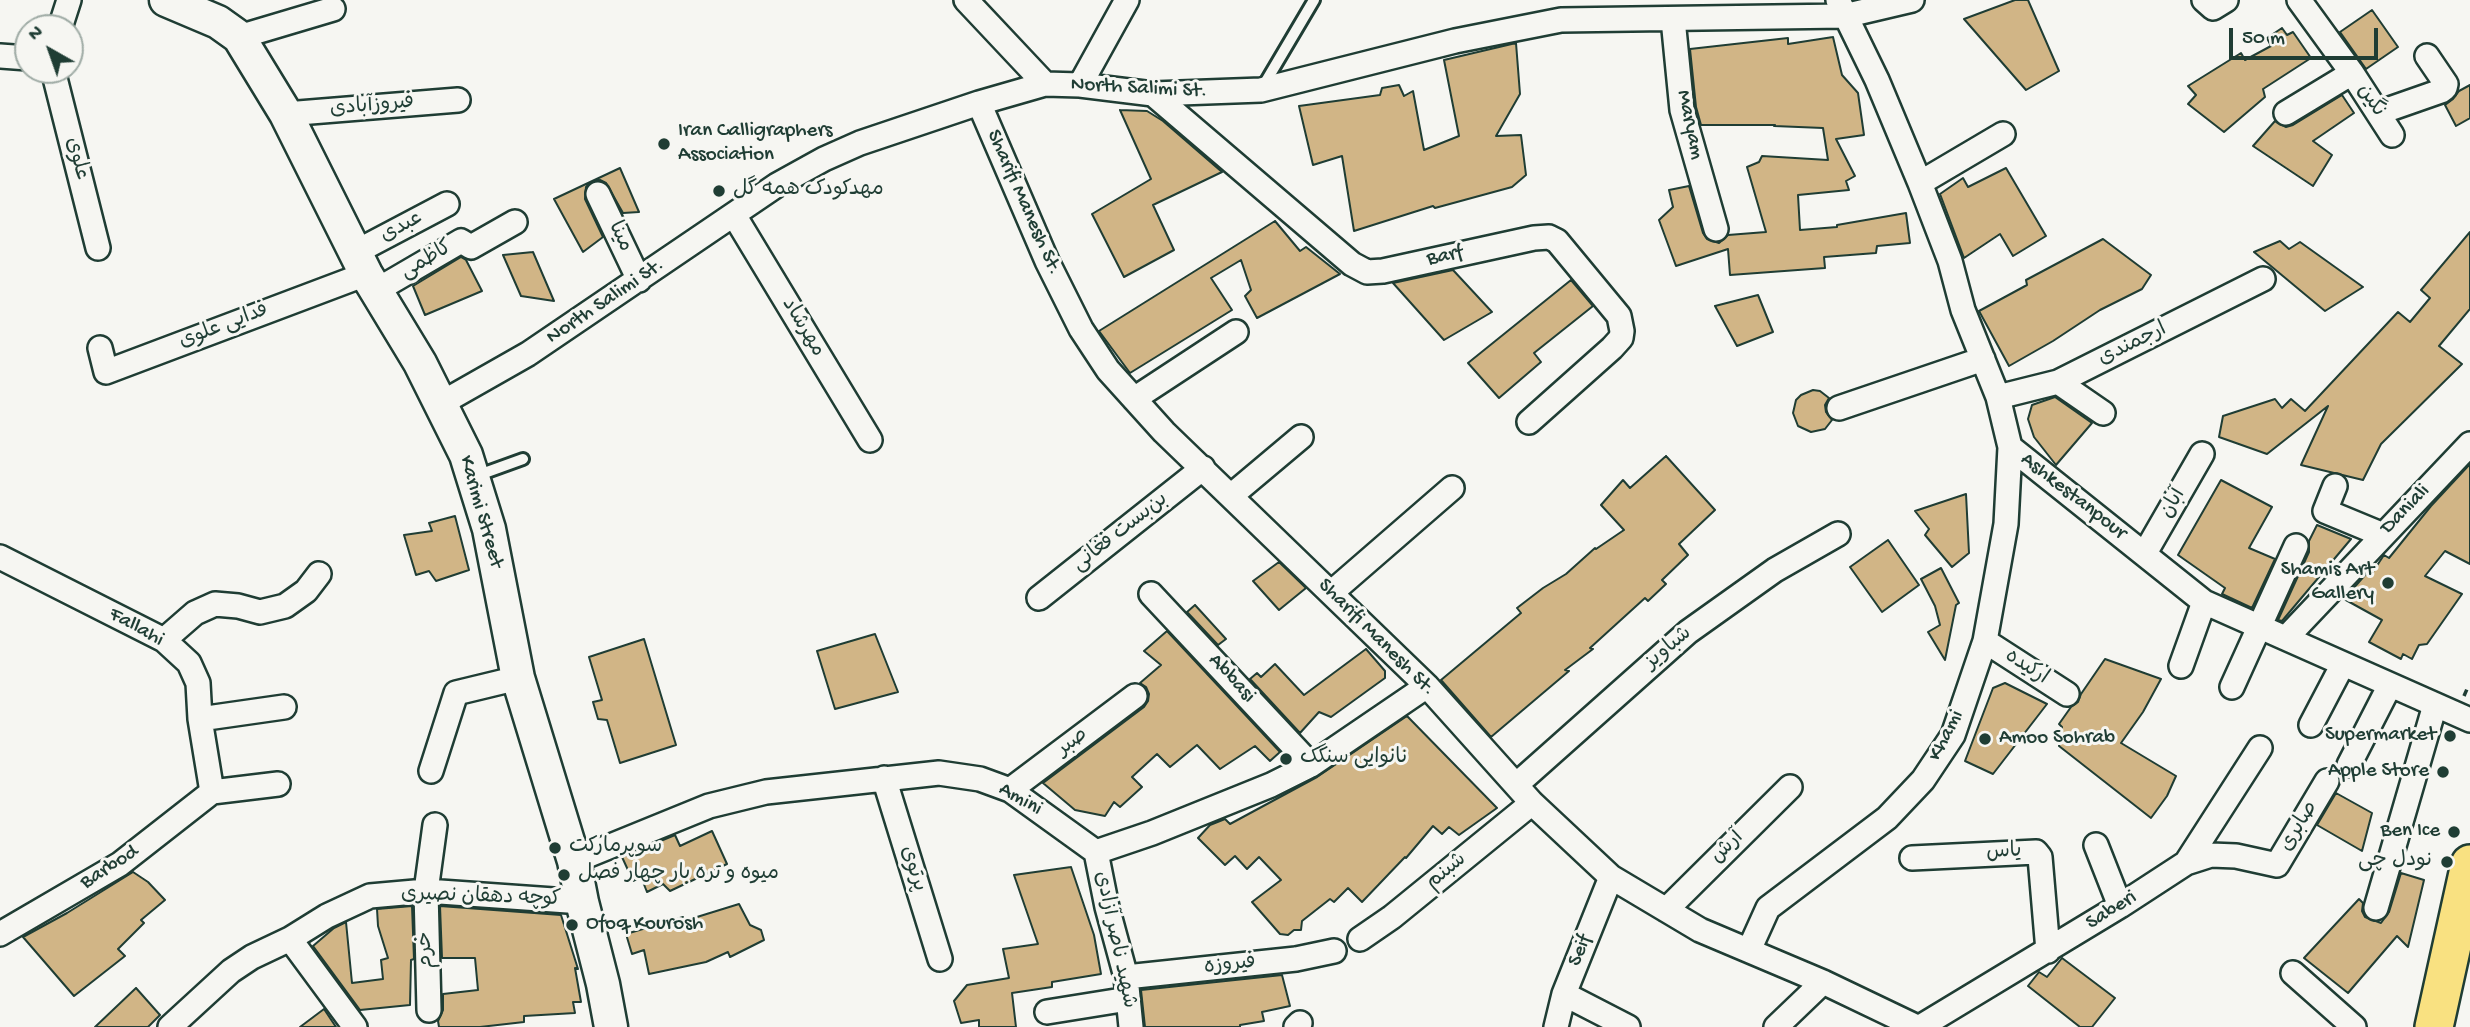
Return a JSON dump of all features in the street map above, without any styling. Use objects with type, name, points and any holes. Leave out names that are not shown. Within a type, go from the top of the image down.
[{"type":"main road","name":"Karimi Street","points":[[166,0],[218,22],[239,37],[286,114],[366,272],[420,363],[466,455],[489,529],[518,678],[574,861],[611,1027]]},
{"type":"main road","points":[[2418,1027],[2431,979],[2468,874]]},
{"type":"main road","points":[[2434,1027],[2468,874]]},
{"type":"street","points":[[966,0],[989,8],[1045,84]]},
{"type":"street","points":[[1080,85],[1127,0]]},
{"type":"street","name":"North Salimi St.","points":[[440,404],[528,354],[777,186],[824,159],[860,143],[1045,84],[1080,85],[1153,94],[1261,90],[1455,41],[1561,20],[1841,8],[1912,0]]},
{"type":"street","points":[[2204,0],[2213,8],[2226,0]]},
{"type":"street","name":"نگین","points":[[2299,0],[2392,135]]},
{"type":"street","name":"Ashkestanpour","points":[[1841,8],[1877,80],[1920,183],[1950,261],[1964,310],[1998,397],[2010,447],[2204,602],[2470,720]]},
{"type":"street","points":[[239,37],[333,9]]},
{"type":"street","name":"Maryam","points":[[1685,13],[1682,110],[1716,229]]},
{"type":"street","points":[[2378,113],[2445,88],[2446,84],[2427,56]]},
{"type":"street","points":[[2286,113],[2352,74]]},
{"type":"street","name":"علوی","points":[[57,84],[98,248]]},
{"type":"street","name":"Barf","points":[[1153,94],[1352,264],[1367,272],[1383,271],[1534,238],[1549,237],[1557,241],[1619,316],[1622,331],[1612,348],[1529,422]]},
{"type":"street","name":"فیروزآبادی","points":[[286,114],[458,100]]},
{"type":"street","name":"Sharifi Manesh St.","points":[[979,103],[1046,261],[1081,328],[1108,370],[1203,468],[1427,686],[1532,803],[1611,877],[1700,930],[1823,982],[1919,1027]]},
{"type":"street","points":[[1920,183],[2003,134]]},
{"type":"street","name":"مینا","points":[[598,194],[639,280]]},
{"type":"street","name":"عبدی","points":[[366,272],[447,204]]},
{"type":"street","name":"مهرشاد","points":[[734,215],[870,440]]},
{"type":"street","name":"کاظمی","points":[[366,272],[461,241],[471,247],[515,222]]},
{"type":"street","name":"فدایی علوی","points":[[100,348],[106,372],[366,272]]},
{"type":"street","name":"ارجمندی","points":[[1998,397],[2058,382],[2263,279]]},
{"type":"street","points":[[1134,399],[1236,332]]},
{"type":"street","points":[[1839,408],[1983,359]]},
{"type":"street","points":[[2058,382],[2102,413]]},
{"type":"street","points":[[1232,495],[1301,437]]},
{"type":"street","name":"Daniali","points":[[2286,638],[2470,444]]},
{"type":"street","name":"Khami","points":[[1749,950],[1768,908],[1887,818],[1923,780],[1953,735],[1985,641],[2006,524],[2010,447]]},
{"type":"street","name":"آبان","points":[[2146,553],[2202,454]]},
{"type":"street","name":"بن‌بست فغانی","points":[[1039,598],[1203,468]]},
{"type":"street","points":[[2335,486],[2325,510],[2383,535]]},
{"type":"street","points":[[1331,593],[1452,488]]},
{"type":"street","name":"شباویز","points":[[1516,785],[1688,632],[1775,570],[1838,534]]},
{"type":"street","points":[[2232,687],[2296,546]]},
{"type":"street","name":"Fallahi","points":[[0,557],[164,640],[189,663],[198,683],[200,719],[212,792]]},
{"type":"street","points":[[164,640],[194,613],[215,604],[260,612],[285,606],[306,591],[319,575]]},
{"type":"street","name":"Abbasi","points":[[1152,594],[1311,765]]},
{"type":"street","points":[[2181,666],[2204,602]]},
{"type":"street","name":"ارکیده","points":[[1985,641],[2067,694]]},
{"type":"street","points":[[2311,725],[2343,664]]},
{"type":"street","points":[[431,771],[456,693],[518,678]]},
{"type":"street","points":[[2349,765],[2390,685]]},
{"type":"street","points":[[1097,852],[1236,800],[1311,765],[1427,686]]},
{"type":"street","name":"صبر","points":[[1010,790],[1135,696]]},
{"type":"street","points":[[2376,908],[2435,705]]},
{"type":"street","points":[[200,719],[284,707]]},
{"type":"street","name":"Saberi","points":[[1919,1027],[2048,951],[2186,863],[2260,748]]},
{"type":"street","name":"Amini","points":[[574,861],[709,806],[766,792],[939,773],[980,779],[1010,790],[1097,852]]},
{"type":"street","name":"پرتوی","points":[[884,778],[940,959]]},
{"type":"street","name":"صابری","points":[[2186,863],[2211,855],[2236,856],[2277,865],[2327,781]]},
{"type":"street","points":[[212,792],[278,784]]},
{"type":"street","name":"آرش","points":[[1666,910],[1790,787]]},
{"type":"street","name":"Barbod","points":[[0,934],[120,864],[212,792]]},
{"type":"street","name":"شبنم","points":[[1360,939],[1392,917],[1532,803]]},
{"type":"street","name":"خرم","points":[[429,1010],[426,891],[435,825]]},
{"type":"street","points":[[2096,845],[2120,906]]},
{"type":"street","name":"شهید ناصر آزادی","points":[[1097,852],[1127,988],[1131,1027]]},
{"type":"street","name":"یاس","points":[[1912,858],[2036,852],[2040,857],[2048,951]]},
{"type":"street","name":"Seif","points":[[1556,1027],[1564,994],[1611,877]]},
{"type":"street","name":"کوچه دهقان نصیری","points":[[170,1027],[231,971],[252,957],[370,896],[426,891],[582,902]]},
{"type":"street","points":[[289,939],[355,1027]]},
{"type":"street","name":"فیروزه","points":[[1127,988],[1334,951]]},
{"type":"street","points":[[2293,973],[2354,1027]]},
{"type":"street","points":[[1776,1027],[1823,982]]},
{"type":"street","points":[[1047,1012],[1127,988]]},
{"type":"street","points":[[1564,994],[1628,1027]]},
{"type":"lane","points":[[1261,90],[1314,0]]},
{"type":"lane","points":[[473,477],[523,459]]},
{"type":"building","points":[[2015,0],[2028,0],[2059,71],[2026,90],[1964,19]]},
{"type":"building","points":[[2372,10],[2398,47],[2366,69],[2340,32]]},
{"type":"building","points":[[2282,28],[2287,35],[2293,32],[2311,58],[2263,89],[2265,97],[2224,132],[2188,104],[2196,95],[2188,86],[2241,53],[2245,60],[2271,46],[2267,38]]},
{"type":"building","points":[[1833,37],[1842,75],[1858,93],[1864,135],[1836,139],[1855,176],[1846,181],[1849,190],[1798,195],[1800,230],[1837,227],[1906,213],[1910,243],[1877,246],[1876,253],[1824,257],[1825,268],[1730,275],[1728,249],[1676,266],[1659,220],[1673,207],[1669,190],[1689,186],[1703,233],[1707,239],[1719,243],[1728,235],[1766,232],[1747,167],[1759,162],[1762,156],[1828,160],[1823,128],[1701,125],[1696,107],[1690,49],[1788,38],[1788,44]]},
{"type":"building","points":[[1516,43],[1520,94],[1496,136],[1521,135],[1526,175],[1512,187],[1435,208],[1433,206],[1354,231],[1342,156],[1313,165],[1299,106],[1380,95],[1382,88],[1399,85],[1404,96],[1413,91],[1424,150],[1459,136],[1444,60]]},
{"type":"building","points":[[2470,85],[2470,118],[2456,126],[2445,105],[2459,91]]},
{"type":"building","points":[[2342,95],[2354,113],[2313,141],[2332,155],[2313,186],[2253,146],[2275,121],[2286,127],[2293,125]]},
{"type":"building","points":[[1120,110],[1147,111],[1163,121],[1222,172],[1153,205],[1174,250],[1124,277],[1092,214],[1151,179]]},
{"type":"building","points":[[620,168],[639,212],[623,213],[606,183],[600,180],[591,182],[586,187],[585,199],[603,237],[583,252],[554,199]]},
{"type":"building","points":[[2006,168],[2046,236],[2013,256],[2000,234],[1964,258],[1940,194],[1963,178],[1968,187]]},
{"type":"building","points":[[1275,221],[1300,251],[1306,247],[1340,274],[1257,318],[1245,296],[1251,290],[1241,260],[1211,278],[1232,310],[1130,373],[1099,331]]},
{"type":"building","points":[[2470,232],[2470,309],[2439,346],[2462,364],[2381,444],[2363,480],[2301,465],[2328,406],[2267,454],[2219,437],[2223,416],[2275,399],[2282,408],[2291,399],[2305,411],[2398,312],[2410,322],[2430,298],[2421,290]]},
{"type":"building","points":[[2103,239],[2151,275],[2142,289],[2100,310],[2009,366],[1979,311],[2027,285],[2026,280]]},
{"type":"building","points":[[2280,241],[2289,249],[2300,242],[2363,287],[2325,311],[2254,252]]},
{"type":"building","points":[[533,252],[554,301],[521,296],[503,255]]},
{"type":"building","points":[[461,257],[466,260],[482,291],[425,315],[413,286]]},
{"type":"building","points":[[1453,270],[1492,312],[1444,340],[1393,283]]},
{"type":"building","points":[[1571,280],[1593,306],[1534,353],[1541,362],[1499,398],[1468,363]]},
{"type":"building","points":[[1758,295],[1773,332],[1737,346],[1715,306]]},
{"type":"building","points":[[1813,390],[1820,391],[1829,398],[1825,405],[1832,420],[1825,429],[1811,432],[1798,426],[1793,413],[1796,400]]},
{"type":"building","points":[[2055,397],[2092,423],[2056,465],[2034,437],[2028,419],[2032,405]]},
{"type":"building","points":[[1666,456],[1715,510],[1679,544],[1688,555],[1662,580],[1666,584],[1648,601],[1645,598],[1590,648],[1593,649],[1565,670],[1569,671],[1491,737],[1441,680],[1521,613],[1517,608],[1566,574],[1595,548],[1624,530],[1601,505],[1623,480],[1630,488]]},
{"type":"building","points":[[2470,464],[2470,564],[2445,551],[2425,576],[2462,594],[2427,644],[2419,645],[2412,659],[2403,654],[2401,659],[2369,642],[2382,620],[2344,599],[2366,574],[2370,576],[2384,555],[2389,558],[2431,506]]},
{"type":"building","points":[[2221,480],[2272,507],[2249,548],[2275,559],[2252,608],[2222,594],[2225,588],[2178,555]]},
{"type":"building","points":[[1966,494],[1969,553],[1952,567],[1925,535],[1929,529],[1915,511]]},
{"type":"building","points":[[455,516],[469,570],[436,581],[429,571],[416,575],[404,535],[432,531],[429,523]]},
{"type":"building","points":[[2317,525],[2351,539],[2282,621],[2278,620],[2309,552],[2309,541]]},
{"type":"building","points":[[1888,540],[1919,585],[1882,612],[1850,567]]},
{"type":"building","points":[[1279,562],[1306,588],[1279,610],[1253,581]]},
{"type":"building","points":[[1941,568],[1959,603],[1956,605],[1945,660],[1928,632],[1940,625],[1935,606],[1921,579]]},
{"type":"building","points":[[1195,605],[1226,639],[1218,645],[1187,612]]},
{"type":"building","points":[[1167,631],[1280,752],[1270,761],[1255,746],[1220,769],[1197,745],[1170,767],[1157,754],[1132,777],[1142,787],[1120,807],[1114,802],[1105,816],[1075,810],[1043,783],[1144,707],[1149,694],[1146,687],[1140,683],[1161,665],[1144,651]]},
{"type":"building","points":[[875,634],[898,692],[835,709],[817,651]]},
{"type":"building","points":[[644,639],[676,745],[620,763],[607,720],[598,719],[593,702],[602,700],[589,657]]},
{"type":"building","points":[[1366,649],[1385,671],[1385,678],[1331,717],[1319,712],[1300,733],[1250,679],[1257,673],[1261,677],[1275,664],[1304,695]]},
{"type":"building","points":[[2105,659],[2161,679],[2143,712],[2121,743],[2176,776],[2167,796],[2151,818],[2059,746],[2062,727],[2059,724],[2078,702]]},
{"type":"building","points":[[2005,683],[2047,704],[1993,774],[1965,761],[1993,688]]},
{"type":"building","points":[[1407,716],[1497,808],[1459,835],[1449,827],[1442,834],[1433,826],[1406,858],[1362,902],[1348,888],[1334,902],[1330,899],[1302,921],[1301,930],[1294,930],[1288,935],[1280,934],[1252,902],[1281,880],[1259,857],[1247,869],[1235,856],[1225,865],[1198,838],[1210,825],[1225,819],[1230,824],[1317,777]]},
{"type":"building","points":[[2336,793],[2372,813],[2362,851],[2317,825]]},
{"type":"building","points":[[712,831],[727,864],[670,891],[663,884],[647,892],[641,877],[633,881],[622,857],[675,835],[680,846]]},
{"type":"building","points":[[1071,867],[1094,935],[1101,974],[1052,982],[1052,987],[1012,993],[1016,1027],[979,1027],[979,1020],[961,1023],[954,1001],[967,985],[1009,978],[1003,949],[1038,944],[1014,875]]},
{"type":"building","points":[[133,872],[148,882],[165,900],[141,920],[144,923],[118,949],[125,956],[74,996],[23,937]]},
{"type":"building","points":[[2401,873],[2424,880],[2408,947],[2397,936],[2348,993],[2304,958],[2359,899],[2363,903],[2362,911],[2365,917],[2381,923],[2389,912]]},
{"type":"building","points":[[739,904],[750,925],[761,930],[764,940],[730,957],[728,952],[706,962],[649,974],[644,950],[632,954],[626,934],[683,917],[684,921]]},
{"type":"building","points":[[412,906],[414,959],[411,960],[410,1005],[360,1010],[313,946],[334,928],[346,922],[352,983],[383,979],[381,960],[388,958],[378,926],[377,909]]},
{"type":"building","points":[[440,906],[561,915],[578,969],[575,968],[581,1002],[573,1002],[575,1013],[524,1016],[524,1022],[480,1027],[439,1027],[443,994],[478,990],[475,958],[442,958]]},
{"type":"building","points":[[2062,958],[2115,998],[2092,1027],[2080,1027],[2028,986],[2039,972],[2047,977]]},
{"type":"building","points":[[1282,975],[1290,1006],[1262,1012],[1264,1021],[1240,1027],[1145,1027],[1141,990]]},
{"type":"building","points":[[136,988],[160,1015],[148,1027],[95,1027]]},
{"type":"building","points":[[324,1009],[336,1027],[300,1027]]},
{"type":"place","name":"Iran Calligraphers Association","points":[[664,144]]},
{"type":"place","name":"مهدکودک همه گل","points":[[719,191]]},
{"type":"place","name":"Shamis Art Gallery","points":[[2388,583]]},
{"type":"place","name":"Supermarket","points":[[2450,736]]},
{"type":"place","name":"Amoo Sohrab","points":[[1985,739]]},
{"type":"place","name":"نانوایی سنگک","points":[[1286,759]]},
{"type":"place","name":"Apple Store","points":[[2443,772]]},
{"type":"place","name":"Ben Ice","points":[[2454,832]]},
{"type":"place","name":"سوپرمارکت","points":[[555,848]]},
{"type":"place","name":"نودل چی","points":[[2447,862]]},
{"type":"place","name":"میوه و تره بار چهار فصل","points":[[564,875]]},
{"type":"place","name":"Ofoq Kourosh","points":[[572,925]]}]
